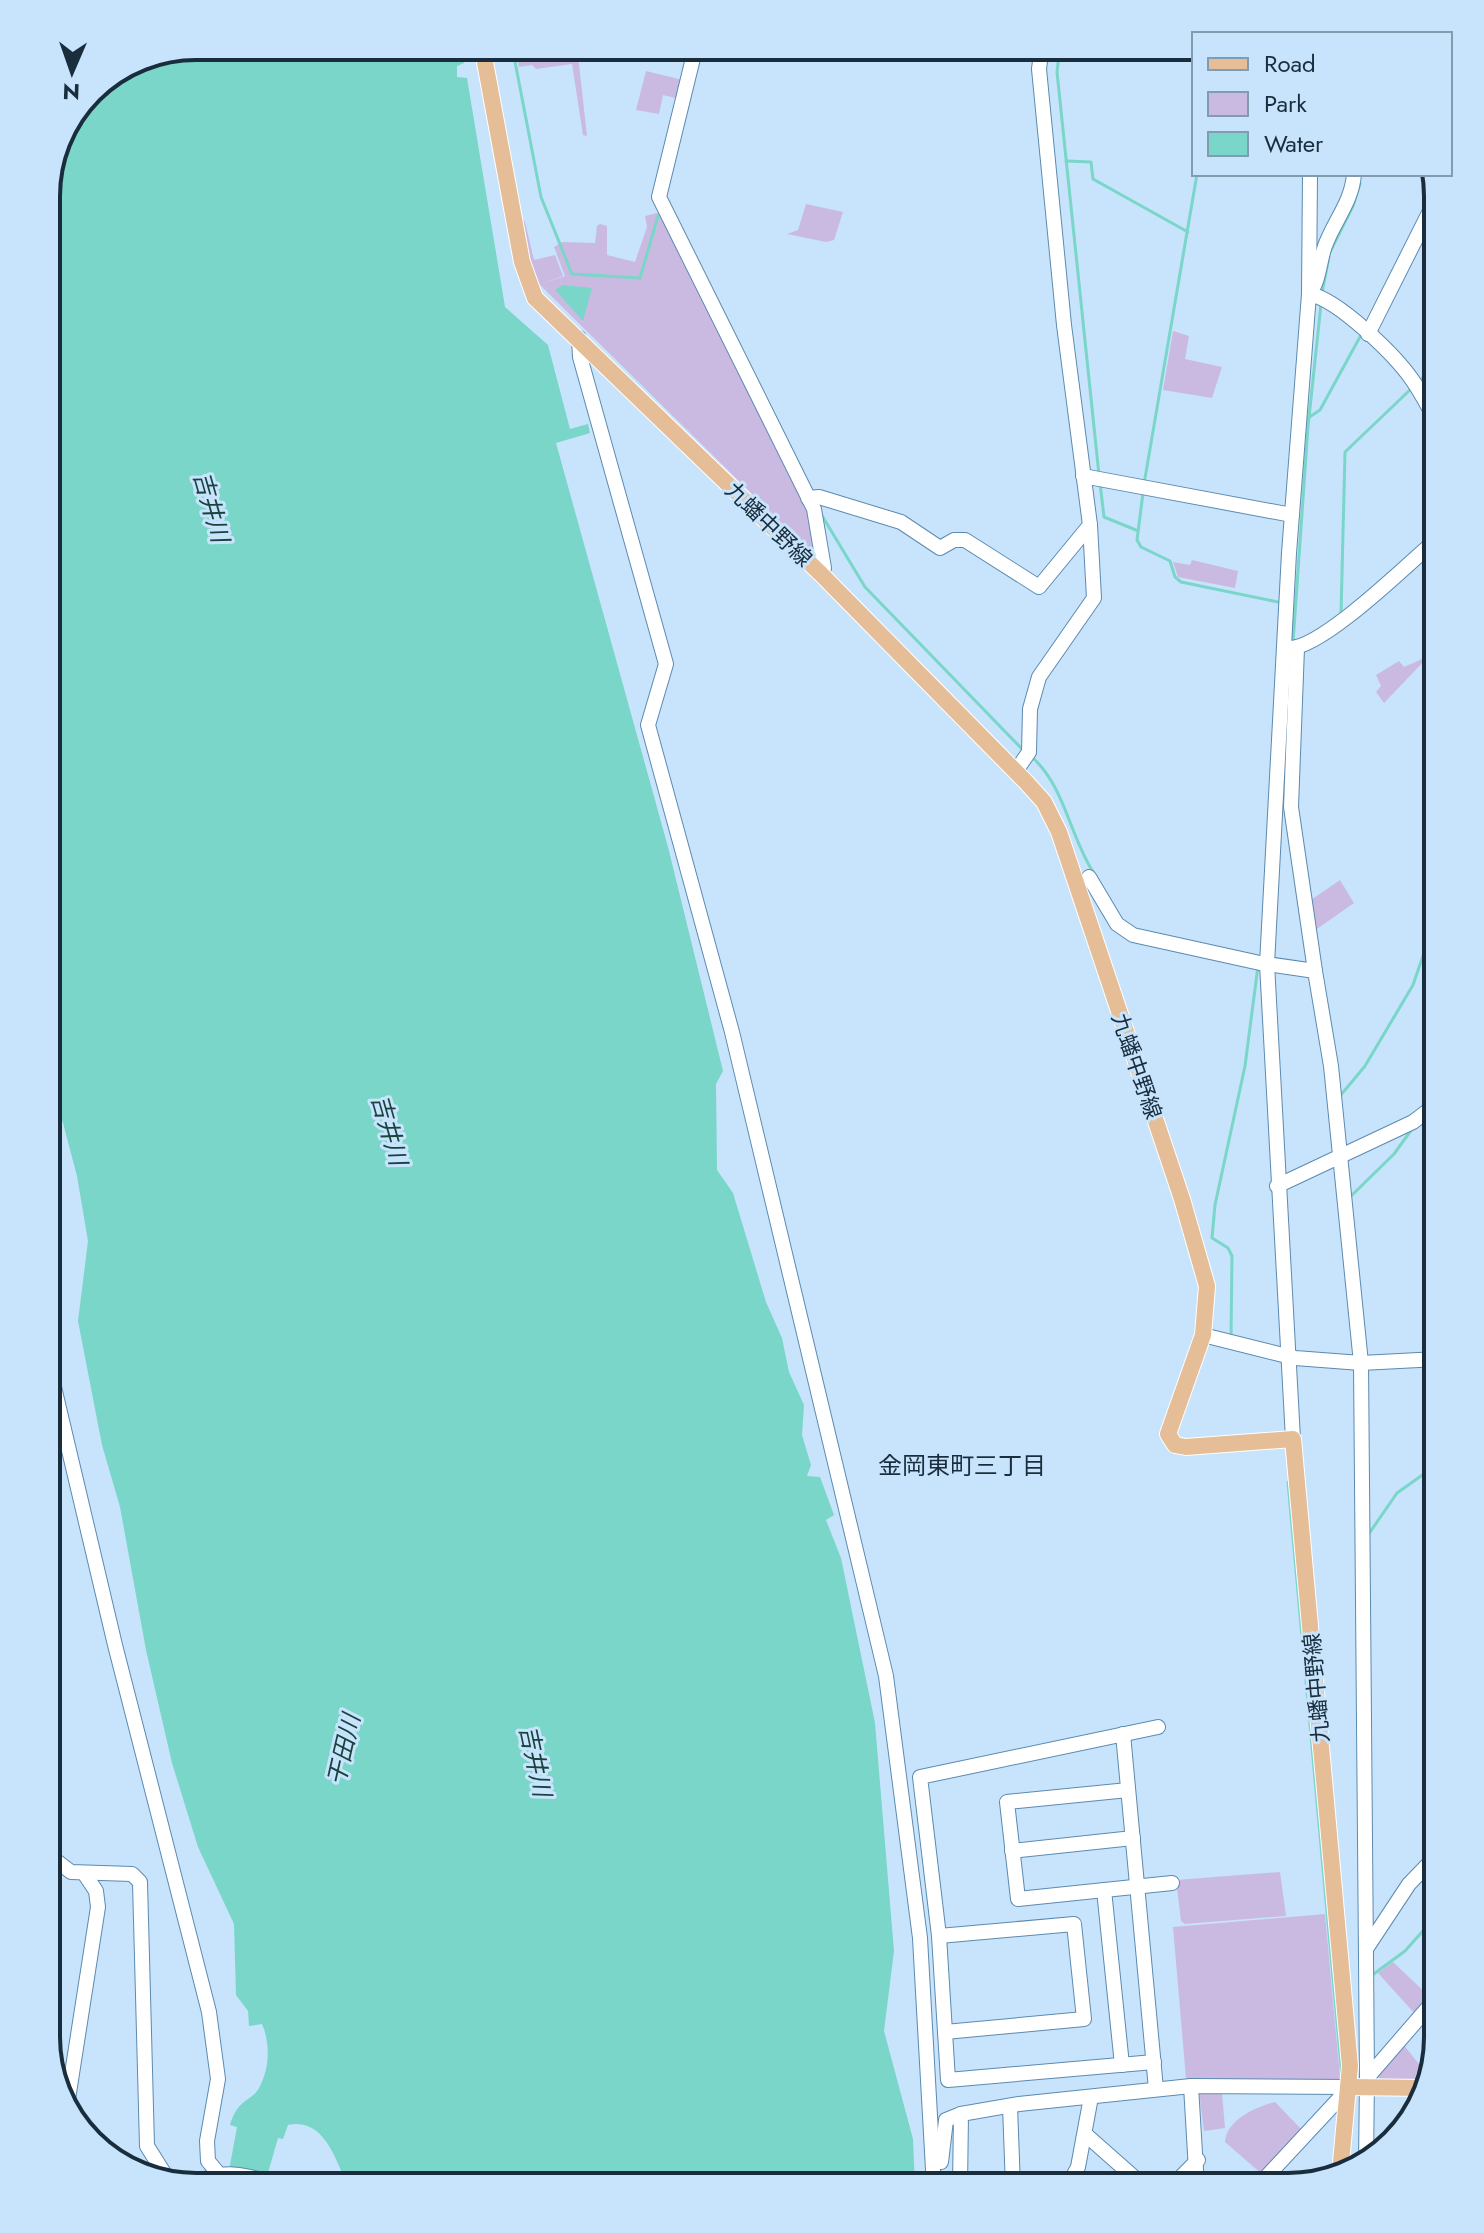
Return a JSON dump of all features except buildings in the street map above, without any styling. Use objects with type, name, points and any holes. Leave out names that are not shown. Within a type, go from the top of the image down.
[{"type":"main road","name":"九蟠中野線","points":[[485,60],[528,286],[535,298],[821,574],[1016,771],[1044,802],[1059,832],[1182,1199],[1207,1286],[1203,1335],[1168,1434],[1172,1442],[1186,1447],[1293,1439],[1362,2084],[1343,2162]]},
{"type":"main road","points":[[1362,2084],[1414,2087]]},
{"type":"street","points":[[693,60],[659,197],[810,496],[821,546],[824,568],[821,574]]},
{"type":"street","points":[[1016,771],[1028,754],[1033,690],[1094,598],[1086,476],[1053,224],[1039,60]]},
{"type":"street","points":[[1310,176],[1317,296],[1292,515],[1294,650],[1291,807],[1312,971],[1327,1031],[1357,1363],[1366,1949],[1362,2084],[1365,2149]]},
{"type":"street","points":[[1354,176],[1349,198],[1325,246],[1315,286],[1317,296],[1368,334],[1413,380],[1424,399]]},
{"type":"street","points":[[1368,334],[1424,221]]},
{"type":"street","points":[[579,338],[580,357],[666,664],[648,725],[732,1032],[886,1676],[920,1938],[934,2173]]},
{"type":"street","points":[[1086,476],[1292,515]]},
{"type":"street","points":[[810,496],[901,522],[940,548],[954,540],[965,540],[1039,587],[1090,525]]},
{"type":"street","points":[[1294,650],[1341,622],[1424,550]]},
{"type":"street","points":[[1293,1439],[1267,964],[1294,650]]},
{"type":"street","points":[[1089,877],[1125,930],[1267,964],[1312,971]]},
{"type":"street","points":[[1277,1186],[1413,1122],[1424,1114]]},
{"type":"street","points":[[1203,1335],[1288,1357],[1357,1363],[1424,1360]]},
{"type":"street","points":[[60,1412],[115,1645],[209,2012],[218,2079],[207,2141],[208,2161],[223,2173]]},
{"type":"street","points":[[1154,2062],[948,2080],[939,1936],[920,1777],[1158,1727]]},
{"type":"street","points":[[1123,1734],[1156,2089]]},
{"type":"street","points":[[1128,1790],[1007,1802],[1018,1899],[1172,1883]]},
{"type":"street","points":[[1012,1851],[1133,1838]]},
{"type":"street","points":[[1366,1949],[1409,1884],[1424,1868]]},
{"type":"street","points":[[60,1870],[132,1874],[140,1882],[147,2146],[161,2168]]},
{"type":"street","points":[[65,2072],[98,1907],[96,1891],[84,1873]]},
{"type":"street","points":[[1104,1890],[1122,2065]]},
{"type":"street","points":[[939,1936],[1074,1924],[1084,2019],[945,2032]]},
{"type":"street","points":[[1271,2173],[1362,2084],[1424,2012]]},
{"type":"street","points":[[938,2173],[946,2120],[961,2114],[1191,2086],[1362,2084]]},
{"type":"street","points":[[1191,2086],[1198,2173]]},
{"type":"street","points":[[1075,2173],[1091,2097]]},
{"type":"street","points":[[1010,2106],[1012,2173]]},
{"type":"street","points":[[960,2173],[961,2114]]},
{"type":"street","points":[[1085,2134],[1129,2173]]},
{"type":"street","points":[[1185,2173],[1198,2160]]},
{"type":"green space","points":[[518,60],[579,60],[587,136],[583,135],[572,64],[536,69],[532,65],[519,67]]},
{"type":"green space","points":[[646,71],[683,80],[679,99],[663,95],[659,114],[636,110]]},
{"type":"green space","points":[[806,204],[843,212],[834,240],[826,242],[787,234],[798,230]]},
{"type":"green space","points":[[515,207],[525,222],[534,260],[555,255],[563,276],[541,284],[565,276],[554,247],[563,242],[595,243],[600,224],[607,226],[607,255],[635,262],[647,227],[645,216],[661,212],[805,502],[818,559],[540,285],[535,275],[532,281]]},
{"type":"green space","points":[[1173,331],[1189,336],[1185,359],[1222,367],[1212,398],[1163,390]]},
{"type":"green space","points":[[1192,560],[1238,571],[1235,588],[1178,577],[1173,562],[1190,565]]},
{"type":"green space","points":[[1424,658],[1384,703],[1376,692],[1381,686],[1376,675],[1399,661],[1404,667]]},
{"type":"green space","points":[[1340,880],[1354,903],[1314,931],[1308,902]]},
{"type":"green space","points":[[1280,1872],[1286,1916],[1185,1924],[1181,1921],[1176,1880]]},
{"type":"green space","points":[[1325,1914],[1340,2078],[1337,2082],[1186,2079],[1173,1927]]},
{"type":"green space","points":[[1393,1962],[1424,1991],[1424,2006],[1416,2015],[1378,1973]]},
{"type":"green space","points":[[1402,2043],[1420,2066],[1416,2083],[1381,2082],[1377,2075]]},
{"type":"green space","points":[[1199,2092],[1222,2093],[1225,2128],[1204,2131]]},
{"type":"green space","points":[[1275,2102],[1304,2132],[1267,2173],[1261,2173],[1225,2142],[1236,2121],[1259,2107]]},
{"type":"water","points":[[196,60],[463,60],[464,63],[457,66],[457,77],[467,78],[505,307],[548,345],[570,429],[588,424],[590,433],[556,443],[668,847],[723,1071],[716,1084],[717,1170],[733,1193],[766,1302],[782,1338],[789,1372],[804,1405],[802,1435],[811,1465],[807,1476],[820,1477],[834,1515],[826,1520],[841,1558],[875,1723],[894,1951],[884,2031],[913,2139],[914,2173],[342,2173],[320,2134],[300,2124],[288,2125],[283,2139],[278,2138],[268,2173],[229,2173],[237,2127],[230,2125],[237,2109],[257,2091],[263,2079],[268,2055],[266,2039],[262,2024],[249,2026],[248,2011],[236,1995],[234,1924],[198,1847],[172,1763],[146,1650],[120,1507],[102,1445],[78,1321],[88,1241],[77,1176],[60,1116],[60,187],[65,161],[74,136],[88,113],[112,112],[112,90],[128,78],[153,67]]},
{"type":"water","points":[[563,285],[592,288],[583,321],[555,290]]},
{"type":"waterway","points":[[515,60],[541,197],[572,274],[640,278],[658,216]]},
{"type":"waterway","points":[[1058,60],[1057,72],[1099,475]]},
{"type":"waterway","points":[[1066,161],[1091,162],[1093,179],[1188,232]]},
{"type":"waterway","points":[[1144,484],[1197,176]]},
{"type":"waterway","points":[[1331,250],[1353,206],[1360,184]]},
{"type":"waterway","points":[[1322,293],[1329,257]]},
{"type":"waterway","points":[[1293,643],[1308,427],[1321,304]]},
{"type":"waterway","points":[[1308,418],[1320,410],[1361,335]]},
{"type":"waterway","points":[[1418,382],[1424,376]]},
{"type":"waterway","points":[[1341,614],[1345,452],[1413,387]]},
{"type":"waterway","points":[[1100,483],[1104,517],[1136,530]]},
{"type":"waterway","points":[[1143,493],[1137,540],[1141,547],[1170,561],[1175,577],[1181,582],[1278,602]]},
{"type":"waterway","points":[[821,514],[865,587],[1023,750]]},
{"type":"waterway","points":[[1032,757],[1052,782],[1093,872]]},
{"type":"waterway","points":[[1340,1096],[1365,1066],[1413,985],[1424,953]]},
{"type":"waterway","points":[[1231,1339],[1232,1256],[1228,1248],[1212,1238],[1215,1205],[1245,1066],[1258,966]]},
{"type":"waterway","points":[[1350,1197],[1394,1154],[1412,1129]]},
{"type":"waterway","points":[[1368,1535],[1397,1493],[1424,1474]]},
{"type":"waterway","points":[[1288,1482],[1342,2077]]},
{"type":"waterway","points":[[1371,1976],[1405,1951],[1424,1930]]},
{"type":"district","name":"金岡東町三丁目","points":[[962,1466]]},
{"type":"water label","name":"吉井川","points":[[211,507]]},
{"type":"water label","name":"吉井川","points":[[389,1130]]},
{"type":"water label","name":"干田川","points":[[344,1750]]},
{"type":"water label","name":"吉井川","points":[[535,1761]]}]
